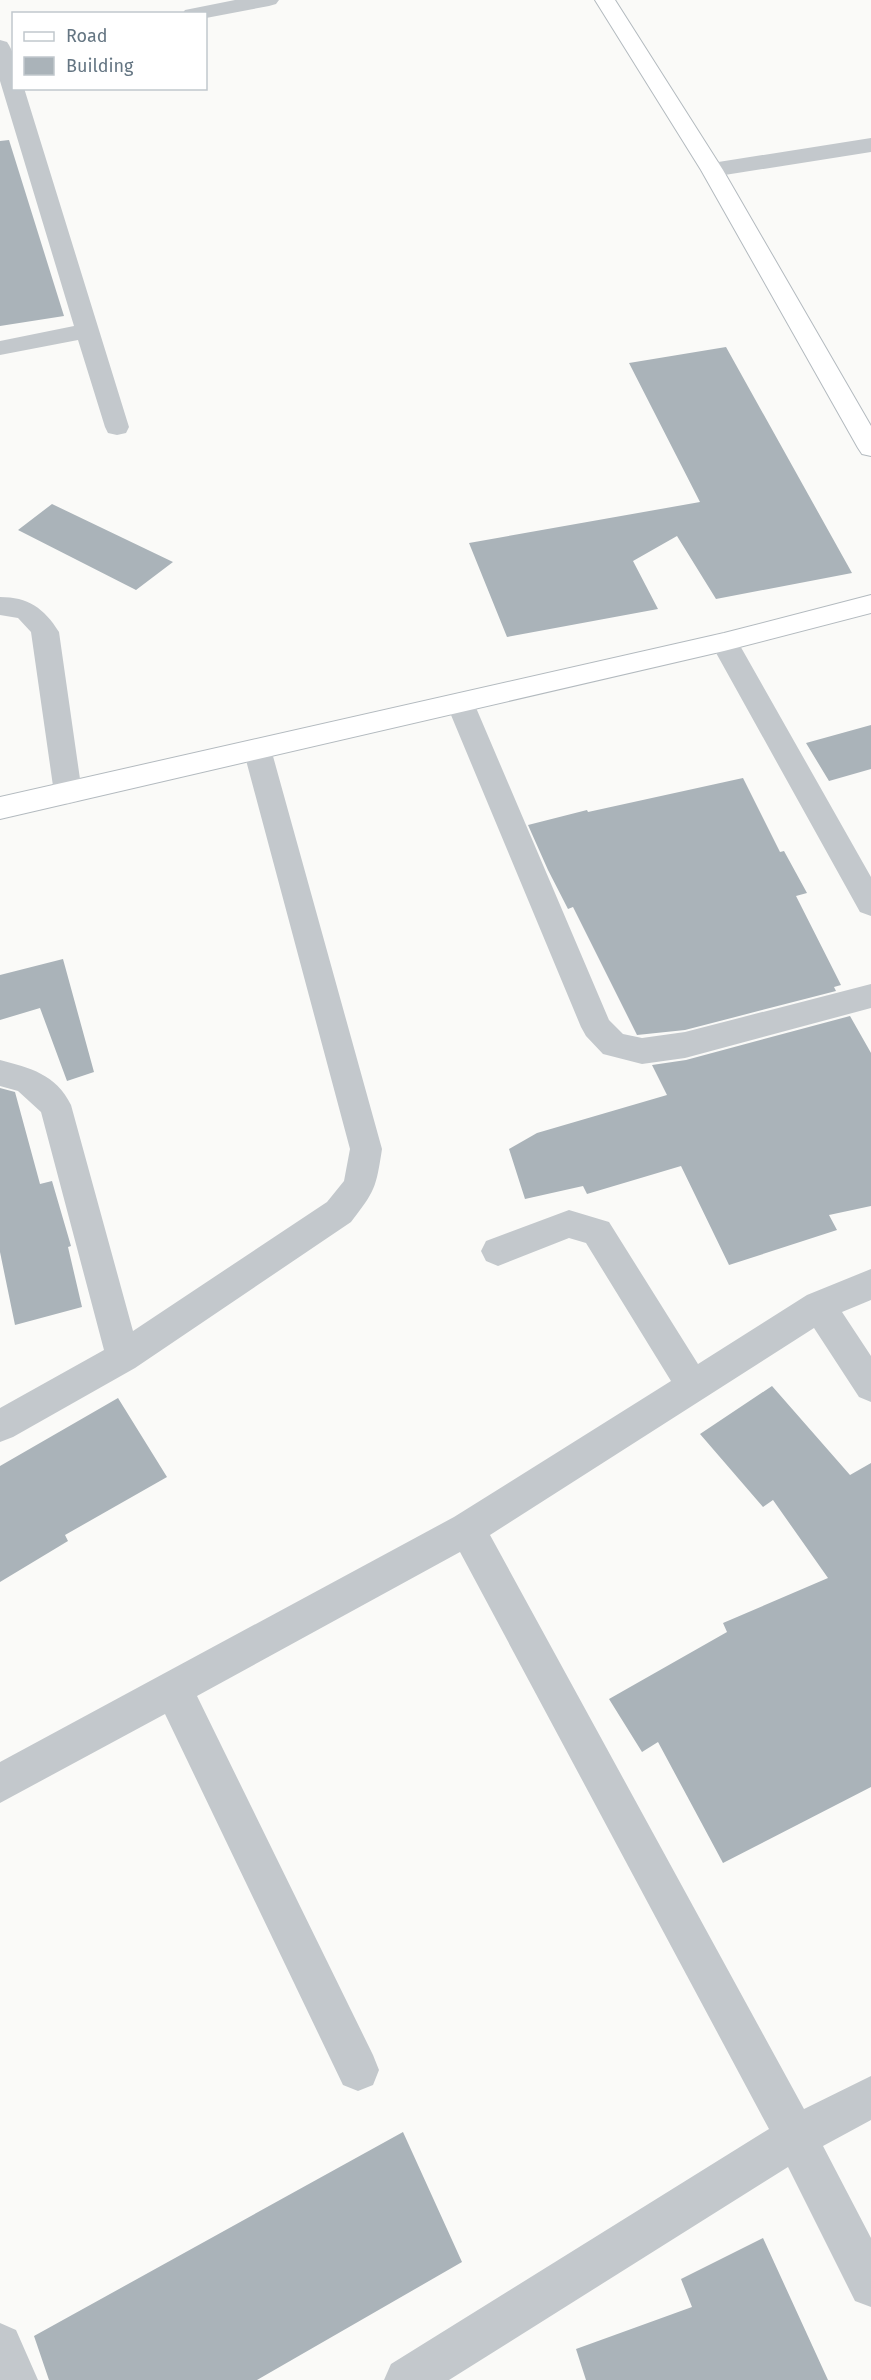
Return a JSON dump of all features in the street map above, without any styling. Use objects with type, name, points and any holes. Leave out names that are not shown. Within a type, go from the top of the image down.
[{"type":"street","points":[[203,12],[269,0]]},
{"type":"street","points":[[605,0],[712,170],[871,448]]},
{"type":"street","points":[[0,47],[12,86]]},
{"type":"street","points":[[13,90],[117,427]]},
{"type":"street","points":[[712,170],[871,145]]},
{"type":"street","points":[[0,348],[88,330]]},
{"type":"street","points":[[0,808],[724,642],[871,604]]},
{"type":"street","points":[[0,606],[14,605],[29,611],[39,620],[45,632],[68,793]]},
{"type":"street","points":[[724,642],[871,904]]},
{"type":"street","points":[[460,703],[597,1027],[614,1045],[642,1051],[685,1045],[871,996]]},
{"type":"street","points":[[0,1426],[123,1358],[339,1212],[360,1186],[366,1149],[257,749]]},
{"type":"street","points":[[0,1073],[28,1080],[55,1105],[123,1358]]},
{"type":"street","points":[[498,1251],[570,1224],[597,1232],[693,1386]]},
{"type":"street","points":[[0,1783],[467,1529],[819,1306],[871,1284]]},
{"type":"street","points":[[819,1306],[871,1386]]},
{"type":"street","points":[[467,1529],[796,2137],[871,2285]]},
{"type":"street","points":[[172,1688],[358,2070]]},
{"type":"street","points":[[407,2380],[796,2137],[871,2097]]},
{"type":"street","points":[[0,2346],[15,2380]]},
{"type":"building","points":[[9,140],[64,316],[0,326],[0,141]]},
{"type":"building","points":[[726,347],[852,573],[716,599],[677,536],[633,561],[658,609],[507,637],[469,543],[700,502],[629,363]]},
{"type":"building","points":[[52,504],[173,562],[136,590],[18,530]]},
{"type":"building","points":[[871,725],[871,769],[829,781],[806,743]]},
{"type":"building","points":[[743,778],[780,852],[784,851],[807,893],[796,896],[841,985],[834,987],[836,991],[685,1030],[637,1035],[573,907],[568,909],[528,825],[587,810],[588,812]]},
{"type":"building","points":[[63,959],[94,1072],[67,1081],[40,1008],[0,1020],[0,975]]},
{"type":"building","points":[[850,1016],[871,1053],[871,1206],[829,1215],[837,1230],[729,1265],[681,1166],[587,1194],[583,1186],[525,1199],[509,1149],[537,1133],[667,1095],[652,1065],[686,1060]]},
{"type":"building","points":[[0,1088],[15,1092],[40,1184],[52,1181],[71,1246],[68,1247],[82,1307],[15,1325],[0,1252]]},
{"type":"building","points":[[772,1386],[850,1475],[871,1463],[871,1787],[723,1863],[658,1742],[642,1752],[609,1699],[727,1632],[723,1623],[828,1578],[773,1500],[763,1507],[700,1434]]},
{"type":"building","points":[[118,1398],[167,1477],[65,1535],[68,1541],[0,1582],[0,1466]]},
{"type":"building","points":[[403,2132],[462,2262],[257,2380],[49,2380],[34,2336]]},
{"type":"building","points":[[763,2238],[828,2380],[586,2380],[576,2349],[692,2307],[681,2279]]}]
